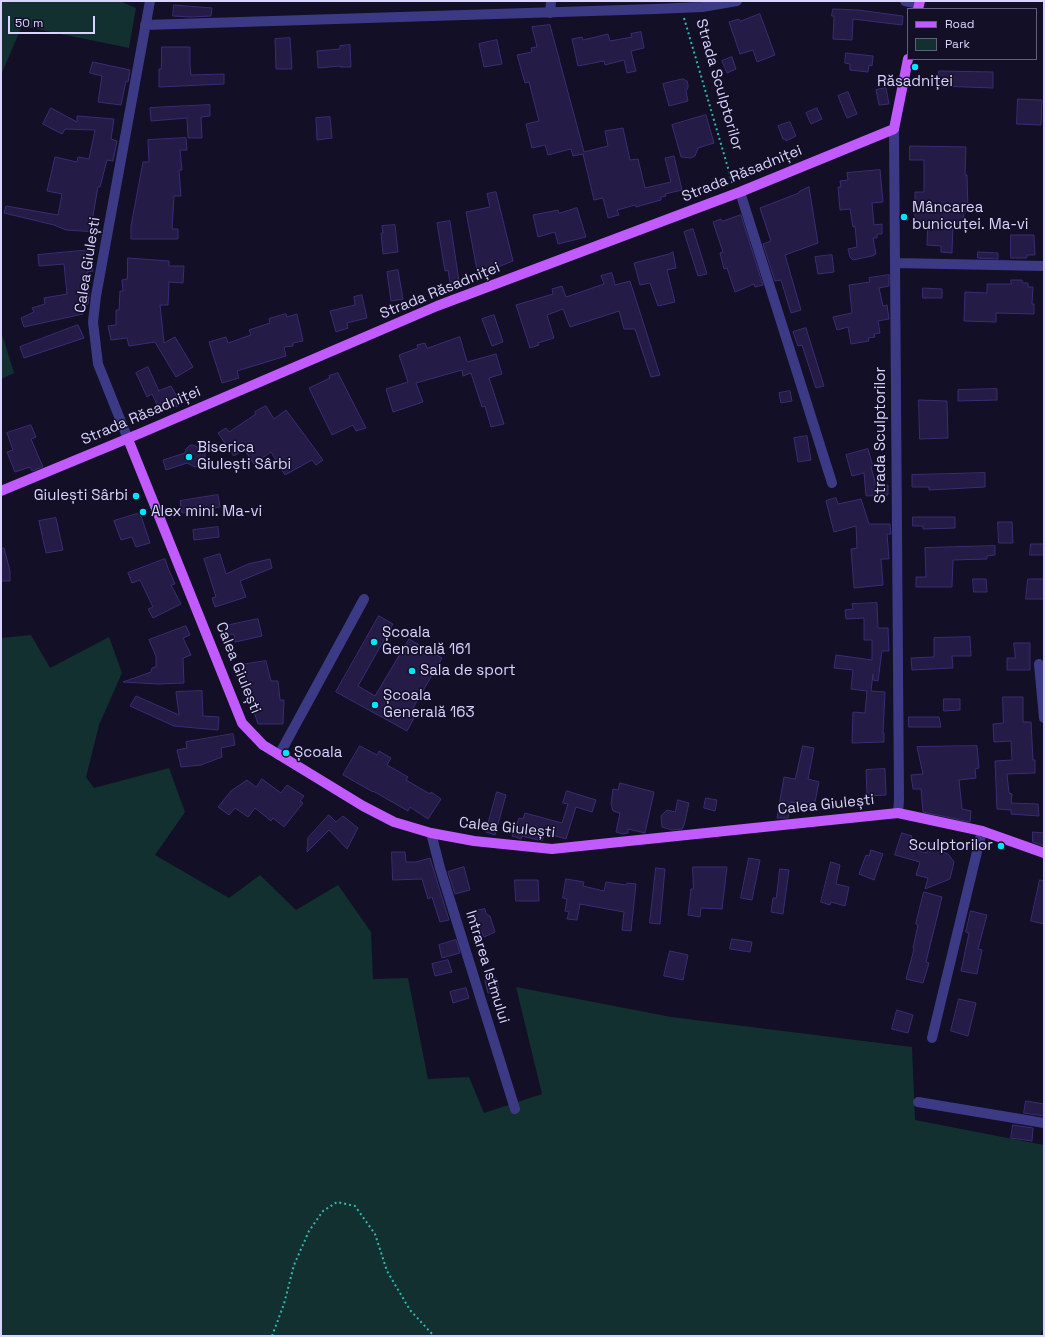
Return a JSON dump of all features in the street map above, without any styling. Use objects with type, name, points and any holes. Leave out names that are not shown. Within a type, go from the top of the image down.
[{"type":"main road","name":"Strada Sculptorilor","points":[[894,129],[908,60]]},
{"type":"main road","name":"Strada Răsadniței","points":[[1,491],[437,306],[738,193],[894,129]]},
{"type":"main road","name":"Calea Giulești","points":[[128,438],[242,723],[263,745],[279,756],[363,806],[394,822],[431,833],[474,841],[552,849],[898,813],[982,831],[1044,853]]},
{"type":"street","name":"Calea Giulești","points":[[128,438],[98,364],[93,322],[96,296],[150,1]]},
{"type":"street","points":[[550,13],[551,1]]},
{"type":"street","points":[[145,26],[702,7],[737,1]]},
{"type":"street","points":[[905,1],[919,5]]},
{"type":"street","name":"Strada Sculptorilor","points":[[894,129],[898,813]]},
{"type":"street","points":[[738,193],[832,483]]},
{"type":"street","points":[[895,263],[1044,266]]},
{"type":"street","points":[[279,756],[364,599]]},
{"type":"street","points":[[1039,664],[1044,718]]},
{"type":"street","points":[[932,1038],[982,831]]},
{"type":"street","name":"Intrarea Istmului","points":[[431,833],[440,868],[515,1109]]},
{"type":"street","points":[[918,1102],[1044,1123]]},
{"type":"path","name":"Strada Sculptorilor","points":[[681,7],[690,41],[738,193]]},
{"type":"path","points":[[272,1336],[284,1304],[294,1265],[309,1231],[323,1211],[337,1202],[355,1206],[375,1234],[387,1271],[410,1310],[434,1336]]},
{"type":"green space","points":[[1,1],[120,1],[136,8],[129,48],[22,26],[1,75]]},
{"type":"green space","points":[[1,331],[14,373],[1,379]]},
{"type":"green space","points":[[31,635],[50,668],[109,637],[122,673],[99,725],[86,777],[94,788],[169,768],[185,812],[155,855],[229,898],[260,875],[296,910],[338,885],[371,932],[373,979],[408,978],[428,1079],[469,1077],[484,1113],[542,1094],[516,987],[671,1017],[912,1047],[915,1120],[1044,1145],[1044,1327],[1040,1336],[1,1336],[1,638]]},
{"type":"building","points":[[174,5],[212,8],[211,16],[173,16]]},
{"type":"building","points":[[833,9],[858,10],[903,16],[902,25],[853,19],[852,40],[833,39]]},
{"type":"building","points":[[760,14],[775,55],[757,62],[753,50],[740,54],[729,22],[739,19],[740,21]]},
{"type":"building","points":[[550,25],[584,152],[608,146],[605,131],[623,128],[630,160],[638,159],[645,188],[671,182],[665,158],[674,156],[682,190],[665,194],[666,196],[661,197],[661,200],[636,207],[635,205],[617,210],[619,215],[608,218],[603,198],[594,200],[583,154],[573,156],[571,149],[548,155],[545,145],[532,148],[526,124],[539,121],[529,82],[525,83],[517,55],[532,52],[531,48],[537,47],[532,27]]},
{"type":"building","points":[[641,32],[644,48],[631,51],[636,71],[627,73],[624,60],[605,65],[604,61],[578,66],[572,39],[582,37],[583,40],[608,34],[610,41],[632,37],[631,34]]},
{"type":"building","points":[[290,38],[292,69],[276,69],[275,39]]},
{"type":"building","points":[[497,40],[502,64],[484,67],[479,44]]},
{"type":"building","points":[[350,45],[351,67],[340,66],[318,68],[317,51],[340,49],[340,46]]},
{"type":"building","points":[[162,47],[190,47],[191,75],[224,74],[224,84],[159,87],[159,69],[161,69]]},
{"type":"building","points":[[846,53],[873,56],[872,66],[869,65],[868,72],[850,70],[850,64],[845,63]]},
{"type":"building","points":[[732,57],[736,69],[727,73],[722,61]]},
{"type":"building","points":[[93,62],[130,70],[121,105],[98,102],[102,76],[90,73]]},
{"type":"building","points":[[939,71],[993,72],[993,88],[939,86]]},
{"type":"building","points":[[683,79],[687,81],[688,85],[686,91],[688,101],[669,106],[663,84]]},
{"type":"building","points":[[886,88],[889,104],[879,105],[876,90]]},
{"type":"building","points":[[848,92],[857,114],[847,118],[838,96]]},
{"type":"building","points":[[1018,99],[1042,100],[1041,125],[1017,124]]},
{"type":"building","points":[[210,105],[210,116],[201,117],[202,138],[188,138],[187,118],[151,121],[150,108]]},
{"type":"building","points":[[51,108],[77,122],[77,116],[114,119],[111,139],[117,141],[113,161],[107,160],[100,187],[98,187],[92,221],[98,222],[97,232],[66,230],[54,225],[4,213],[6,206],[58,215],[62,194],[47,191],[55,157],[77,162],[78,157],[89,159],[95,130],[65,129],[62,134],[43,124]]},
{"type":"building","points":[[817,108],[822,119],[811,124],[806,113]]},
{"type":"building","points":[[706,115],[714,143],[698,148],[695,156],[691,158],[681,157],[672,125]]},
{"type":"building","points":[[330,117],[332,138],[317,140],[316,118]]},
{"type":"building","points":[[790,122],[796,136],[786,141],[783,139],[778,126]]},
{"type":"building","points":[[186,138],[187,150],[180,150],[182,170],[179,170],[181,196],[174,196],[172,229],[178,229],[178,239],[131,239],[131,226],[143,162],[149,162],[148,140]]},
{"type":"building","points":[[910,146],[966,147],[965,175],[967,175],[968,211],[964,212],[963,223],[953,223],[952,253],[941,252],[941,246],[927,245],[928,223],[915,223],[915,192],[924,192],[924,160],[910,160]]},
{"type":"building","points":[[880,170],[883,202],[872,203],[874,225],[882,224],[882,234],[877,234],[877,238],[873,238],[876,254],[853,260],[850,257],[848,249],[857,247],[855,226],[853,227],[850,209],[840,210],[838,187],[841,187],[840,181],[848,180],[847,173]]},
{"type":"building","points":[[809,187],[818,243],[785,255],[801,310],[791,313],[781,280],[775,281],[763,244],[771,241],[760,208],[799,193]]},
{"type":"building","points":[[496,192],[513,261],[478,275],[466,212],[490,207],[487,194]]},
{"type":"building","points":[[577,208],[586,237],[558,244],[555,232],[538,237],[533,215],[558,210],[559,213]]},
{"type":"building","points":[[741,215],[763,285],[755,287],[754,284],[735,292],[727,268],[724,269],[720,253],[723,252],[713,222],[721,219],[722,221]]},
{"type":"building","points":[[450,221],[459,281],[450,283],[448,270],[445,271],[437,223]]},
{"type":"building","points":[[395,225],[398,252],[383,254],[381,233],[383,233],[382,226]]},
{"type":"building","points":[[693,229],[707,274],[698,276],[684,232]]},
{"type":"building","points":[[1011,235],[1034,235],[1035,255],[1027,255],[1027,258],[1011,258]]},
{"type":"building","points":[[91,250],[93,271],[87,272],[89,296],[88,304],[81,306],[83,314],[24,327],[21,318],[34,312],[32,308],[45,304],[44,298],[67,294],[64,264],[39,266],[38,255]]},
{"type":"building","points":[[673,252],[676,268],[667,270],[675,302],[658,306],[650,283],[640,285],[634,263]]},
{"type":"building","points":[[978,252],[998,253],[998,259],[978,258]]},
{"type":"building","points":[[832,255],[834,272],[818,274],[815,257]]},
{"type":"building","points":[[128,258],[169,261],[169,266],[184,266],[183,283],[169,282],[168,305],[160,305],[164,343],[175,337],[193,367],[176,377],[155,342],[129,346],[127,338],[111,340],[108,326],[116,325],[116,310],[119,310],[120,291],[123,291],[122,280],[127,279]]},
{"type":"building","points":[[398,270],[403,299],[391,301],[387,272]]},
{"type":"building","points":[[612,273],[615,285],[630,281],[660,375],[651,377],[635,329],[624,329],[619,311],[570,327],[563,309],[547,315],[554,338],[538,343],[539,345],[530,348],[516,305],[553,294],[552,289],[562,286],[566,297],[604,284],[601,276]]},
{"type":"building","points":[[889,275],[889,286],[879,288],[883,306],[887,305],[889,319],[878,321],[880,333],[874,334],[875,337],[868,338],[869,341],[851,344],[848,327],[837,330],[833,317],[852,313],[849,285],[870,282],[869,278]]},
{"type":"building","points":[[1011,280],[1022,280],[1022,283],[1028,283],[1028,287],[1033,287],[1032,304],[1034,304],[1034,314],[996,313],[996,322],[964,321],[965,292],[987,293],[987,284],[1011,284]]},
{"type":"building","points":[[923,288],[942,289],[942,298],[923,298]]},
{"type":"building","points":[[362,295],[367,318],[347,323],[348,328],[336,332],[330,311],[355,305],[354,297]]},
{"type":"building","points":[[286,314],[287,317],[297,314],[303,341],[293,343],[293,346],[284,347],[286,356],[237,371],[239,378],[222,383],[209,342],[226,337],[228,343],[251,335],[249,330],[270,323],[269,319]]},
{"type":"building","points":[[494,315],[503,342],[492,346],[482,319]]},
{"type":"building","points":[[78,325],[84,338],[24,358],[20,347]]},
{"type":"building","points":[[806,328],[824,386],[816,388],[802,345],[798,346],[793,332]]},
{"type":"building","points":[[460,337],[467,362],[496,354],[502,374],[489,378],[504,424],[491,427],[485,406],[482,407],[471,373],[463,376],[462,370],[416,383],[423,402],[393,412],[386,389],[408,382],[399,355],[418,348],[417,345],[425,343],[427,348]]},
{"type":"building","points":[[148,367],[159,391],[171,386],[177,397],[174,399],[178,406],[160,411],[152,394],[147,397],[136,373]]},
{"type":"building","points":[[338,373],[366,428],[356,431],[353,425],[332,435],[309,388],[330,378],[329,376]]},
{"type":"building","points":[[997,389],[997,400],[958,401],[958,390]]},
{"type":"building","points":[[790,391],[792,401],[781,403],[779,393]]},
{"type":"building","points":[[919,400],[947,401],[948,438],[920,439]]},
{"type":"building","points":[[266,406],[274,419],[286,410],[323,460],[316,465],[312,460],[285,475],[271,452],[254,464],[244,449],[234,456],[218,433],[226,428],[229,432],[256,414],[255,412]]},
{"type":"building","points":[[31,425],[36,437],[31,439],[43,467],[32,471],[30,467],[15,472],[7,452],[13,450],[7,433]]},
{"type":"building","points":[[807,436],[811,460],[798,462],[794,438]]},
{"type":"building","name":"Biserica Giulești Sârbi","points":[[193,445],[205,452],[205,457],[201,459],[199,466],[195,467],[187,463],[166,470],[163,460],[185,453],[189,446]]},
{"type":"building","points":[[868,449],[876,485],[888,485],[888,495],[866,496],[864,473],[852,476],[846,455]]},
{"type":"building","points":[[985,473],[985,487],[929,490],[929,487],[912,487],[912,475]]},
{"type":"building","points":[[218,495],[220,507],[182,513],[180,501]]},
{"type":"building","points":[[836,498],[838,504],[861,499],[869,524],[890,524],[891,534],[887,534],[889,559],[881,559],[883,585],[854,588],[851,549],[857,548],[856,526],[834,532],[826,501]]},
{"type":"building","points":[[140,513],[150,543],[136,547],[132,537],[121,540],[114,521]]},
{"type":"building","points":[[913,517],[955,517],[955,528],[923,529],[923,526],[913,526]]},
{"type":"building","points":[[56,518],[63,550],[46,553],[39,521]]},
{"type":"building","points":[[998,522],[1012,522],[1013,543],[999,543]]},
{"type":"building","points":[[218,527],[219,537],[194,540],[193,530]]},
{"type":"building","points":[[1031,544],[1044,544],[1044,555],[1030,555]]},
{"type":"building","points":[[995,546],[995,555],[987,556],[987,559],[953,560],[952,587],[916,587],[916,577],[926,577],[925,548]]},
{"type":"building","points":[[1,548],[4,548],[10,571],[10,581],[1,581]]},
{"type":"building","points":[[220,554],[226,574],[248,564],[270,559],[272,568],[240,581],[246,597],[215,607],[212,598],[216,597],[204,559]]},
{"type":"building","points":[[165,559],[175,584],[171,585],[181,604],[153,618],[148,609],[153,607],[140,580],[132,583],[128,573]]},
{"type":"building","points":[[973,579],[986,579],[987,592],[974,592]]},
{"type":"building","points":[[1028,579],[1044,579],[1044,599],[1026,599]]},
{"type":"building","points":[[877,603],[878,628],[888,628],[889,651],[882,651],[878,681],[873,680],[873,674],[871,691],[885,692],[884,742],[852,743],[853,712],[865,713],[867,691],[851,689],[853,670],[834,668],[836,655],[872,660],[872,640],[864,640],[864,618],[846,619],[845,610],[853,609],[852,604]]},
{"type":"building","points":[[379,616],[393,624],[358,686],[375,696],[409,639],[442,658],[409,715],[414,718],[407,731],[336,692]]},
{"type":"building","points":[[258,619],[262,636],[235,642],[234,634],[228,635],[225,626]]},
{"type":"building","points":[[186,626],[190,635],[183,638],[191,655],[183,658],[184,683],[158,684],[123,682],[151,672],[152,668],[156,667],[156,656],[149,640]]},
{"type":"building","points":[[970,637],[971,656],[952,656],[953,668],[912,670],[911,658],[934,657],[934,638]]},
{"type":"building","points":[[1014,643],[1030,643],[1030,670],[1007,670],[1007,658],[1015,658]]},
{"type":"building","points":[[266,661],[271,681],[278,681],[280,700],[284,700],[283,724],[258,724],[242,675],[238,675],[234,666]]},
{"type":"building","points":[[202,691],[203,716],[219,717],[218,730],[174,726],[130,706],[136,696],[179,715],[176,692]]},
{"type":"building","points":[[1003,697],[1023,697],[1023,722],[1031,722],[1033,760],[1035,760],[1035,773],[1007,774],[1009,793],[1012,794],[1011,803],[1038,804],[1039,816],[1011,814],[1011,810],[997,809],[995,761],[1012,760],[1011,741],[994,742],[993,724],[1003,723]]},
{"type":"building","points":[[944,699],[960,699],[960,710],[944,711]]},
{"type":"building","points":[[909,717],[939,717],[941,727],[909,727]]},
{"type":"building","points":[[233,734],[235,745],[221,748],[222,757],[201,765],[181,767],[177,750],[187,748],[186,742]]},
{"type":"building","points":[[360,746],[377,755],[379,751],[391,758],[387,765],[408,777],[406,780],[430,794],[431,792],[441,799],[428,819],[410,807],[408,811],[343,775]]},
{"type":"building","points":[[803,746],[814,748],[808,779],[819,782],[814,807],[791,802],[788,818],[777,818],[784,777],[795,779]]},
{"type":"building","points":[[977,746],[979,768],[975,769],[976,778],[959,780],[962,809],[971,811],[970,822],[923,812],[921,789],[913,789],[911,775],[923,774],[917,747]]},
{"type":"building","points":[[885,769],[886,795],[867,796],[866,770]]},
{"type":"building","points":[[262,779],[281,793],[287,785],[304,796],[300,801],[303,803],[284,827],[273,818],[271,821],[255,808],[248,817],[235,808],[229,815],[218,807],[231,791],[247,780],[256,787]]},
{"type":"building","points":[[620,783],[654,792],[645,833],[628,829],[628,833],[623,834],[616,832],[620,813],[613,811],[611,804],[613,789],[618,790]]},
{"type":"building","points":[[567,791],[596,800],[592,812],[576,807],[566,839],[545,833],[542,841],[522,836],[521,839],[512,836],[519,818],[523,819],[525,813],[562,823],[568,804],[563,803]]},
{"type":"building","points":[[497,792],[506,795],[495,835],[486,832]]},
{"type":"building","points":[[706,798],[717,800],[715,811],[704,808]]},
{"type":"building","points":[[678,800],[689,803],[682,829],[672,830],[662,827],[661,816],[667,810],[675,812]]},
{"type":"building","points":[[329,815],[336,822],[343,816],[358,828],[347,849],[329,830],[307,852],[308,838]]},
{"type":"building","points":[[1033,832],[1044,833],[1044,846],[1033,842]]},
{"type":"building","points":[[902,833],[912,836],[909,848],[927,853],[931,843],[941,846],[939,851],[948,854],[954,862],[950,879],[925,889],[928,878],[916,875],[920,862],[895,855]]},
{"type":"building","points":[[871,850],[883,854],[874,880],[859,874],[866,855],[869,856]]},
{"type":"building","points":[[392,852],[405,852],[406,862],[416,862],[430,858],[449,920],[440,922],[432,897],[428,899],[422,879],[393,880]]},
{"type":"building","points":[[749,858],[760,860],[752,900],[741,898]]},
{"type":"building","points":[[831,862],[840,865],[836,884],[849,887],[845,906],[831,902],[830,905],[821,902]]},
{"type":"building","points":[[464,867],[470,890],[455,894],[448,872]]},
{"type":"building","points":[[693,867],[727,867],[722,909],[701,908],[700,917],[688,915],[691,889],[693,889]]},
{"type":"building","points":[[656,868],[665,869],[660,924],[650,923]]},
{"type":"building","points":[[780,869],[789,870],[783,914],[771,912],[773,898],[776,898]]},
{"type":"building","points":[[566,879],[584,882],[583,886],[604,891],[606,882],[626,885],[627,883],[636,884],[631,931],[622,930],[624,912],[580,904],[577,920],[567,919],[569,912],[565,911],[567,899],[563,898]]},
{"type":"building","points":[[515,880],[538,880],[539,901],[516,901]]},
{"type":"building","points":[[1040,880],[1044,881],[1044,924],[1031,921]]},
{"type":"building","points":[[924,892],[942,897],[926,962],[929,963],[923,983],[906,979],[914,949],[918,925],[916,924]]},
{"type":"building","points":[[485,909],[486,914],[490,916],[495,932],[484,937],[481,931],[475,933],[470,912]]},
{"type":"building","points":[[971,911],[987,915],[978,949],[982,950],[977,974],[961,971],[969,933],[966,932]]},
{"type":"building","points":[[732,939],[752,942],[750,952],[730,949]]},
{"type":"building","points":[[456,940],[460,953],[442,958],[439,945]]},
{"type":"building","points":[[670,951],[688,955],[683,980],[664,976]]},
{"type":"building","points":[[448,960],[452,972],[435,976],[432,964]]},
{"type":"building","points":[[496,978],[499,990],[488,993],[485,981]]},
{"type":"building","points":[[466,988],[469,998],[453,1003],[450,992]]},
{"type":"building","points":[[959,999],[976,1003],[968,1036],[951,1031]]},
{"type":"building","points":[[897,1010],[913,1015],[908,1033],[892,1029]]},
{"type":"building","points":[[1026,1101],[1044,1104],[1044,1116],[1024,1113]]},
{"type":"building","points":[[1013,1125],[1033,1128],[1032,1141],[1011,1138]]},
{"type":"place","name":"Răsadniței","points":[[915,67]]},
{"type":"place","name":"Mâncarea bunicuței. Ma-vi","points":[[904,217]]},
{"type":"place","name":"Biserica Giulești Sârbi","points":[[189,457]]},
{"type":"place","name":"Giulești Sârbi","points":[[136,496]]},
{"type":"place","name":"Alex mini. Ma-vi","points":[[143,512]]},
{"type":"place","name":"Școala Generală 161","points":[[374,642]]},
{"type":"place","name":"Sala de sport","points":[[412,671]]},
{"type":"place","name":"Școala Generală 163","points":[[375,705]]},
{"type":"place","name":"Școala","points":[[286,753]]},
{"type":"place","name":"Sculptorilor","points":[[1001,846]]}]
